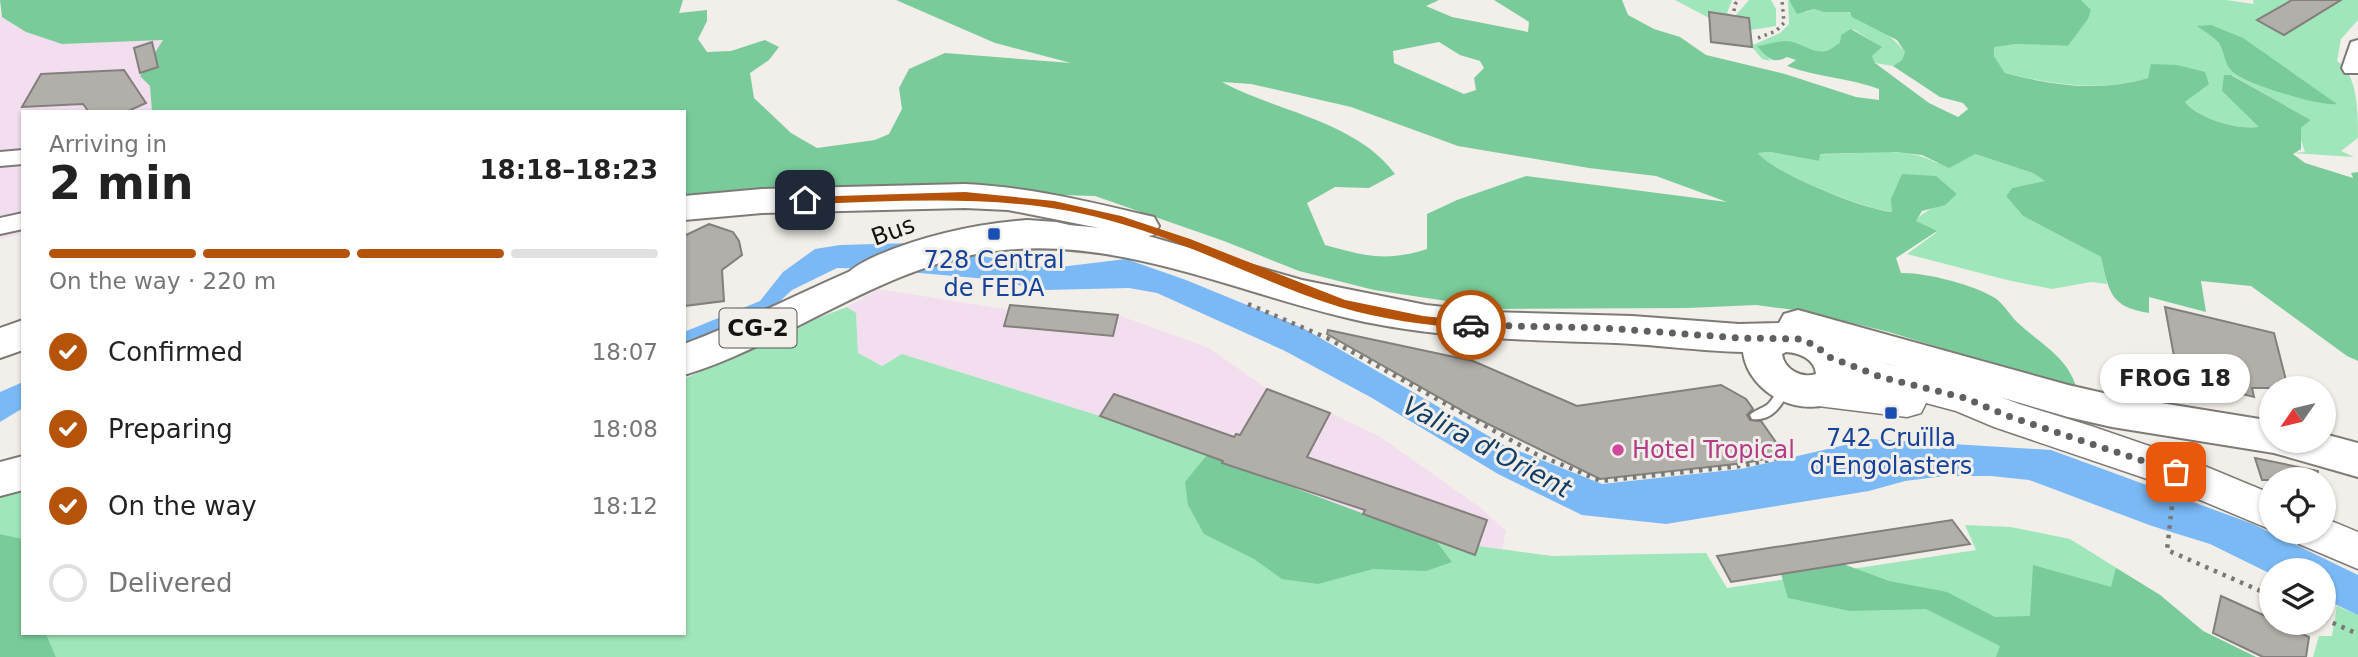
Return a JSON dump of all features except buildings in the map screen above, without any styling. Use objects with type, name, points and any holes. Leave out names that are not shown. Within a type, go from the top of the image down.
[{"type":"highway","name":"CG-2","points":[[686,208],[762,201],[965,196],[1019,200],[1121,220],[1257,267],[1324,298]]},
{"type":"highway","name":"CG-2","points":[[686,359],[749,333],[876,272],[955,241],[1046,237],[1103,241],[1170,254],[1382,314],[1423,320],[1499,327],[1650,331],[1688,341],[1812,357],[1919,356],[2101,409],[2259,436]]},
{"type":"highway","points":[[1604,328],[1663,322],[1753,319],[1807,326],[1812,357]]},
{"type":"highway","points":[[0,331],[21,323]]},
{"type":"highway","points":[[0,345],[21,335]]},
{"type":"highway","points":[[2332,453],[2358,460]]},
{"type":"highway","points":[[0,479],[21,474]]},
{"type":"main road","points":[[1812,357],[2008,416],[2176,472],[2259,507]]},
{"type":"main road","points":[[2336,542],[2358,551]]},
{"type":"street","points":[[2353,68],[2358,46]]},
{"type":"street","points":[[0,159],[21,157]]},
{"type":"street","points":[[0,226],[21,221]]},
{"type":"lane","points":[[1757,415],[1774,407],[1812,357]]},
{"type":"path","points":[[1734,11],[1735,4],[1740,0]]},
{"type":"path","points":[[1758,38],[1776,31],[1784,23],[1782,0]]},
{"type":"path","points":[[1238,299],[1327,338],[1479,425],[1536,454],[1601,481],[1741,466],[1793,455]]},
{"type":"path","points":[[2176,472],[2167,550],[2259,590]]},
{"type":"path","points":[[2336,625],[2358,634]]},
{"type":"shaded area","points":[[0,15],[62,44],[164,40],[150,86],[152,110],[21,110],[21,234],[0,239]]},
{"type":"shaded area","points":[[879,289],[1009,310],[1118,315],[1209,348],[1267,389],[1330,413],[1379,436],[1478,506],[1506,531],[1502,549],[1478,546],[1475,555],[1100,416],[902,354],[882,366],[858,353],[856,313],[847,307]]},
{"type":"green space","points":[[0,0],[683,0],[679,13],[707,10],[707,21],[698,39],[707,52],[731,51],[765,40],[779,47],[769,60],[750,73],[754,98],[791,133],[817,148],[875,140],[889,134],[902,109],[899,88],[909,69],[945,53],[1071,63],[995,43],[896,0],[1439,0],[1426,6],[1452,17],[1528,32],[1529,22],[1494,0],[1622,0],[1628,15],[1654,29],[1680,37],[1706,55],[1785,74],[1856,97],[1879,100],[1879,89],[1787,66],[1796,60],[1787,57],[1774,60],[1757,46],[1786,41],[1825,51],[1840,42],[1841,35],[1851,29],[1882,47],[1872,56],[1875,63],[1929,103],[1958,117],[1968,109],[1963,103],[1940,97],[1893,66],[1902,60],[1905,52],[1897,40],[1852,17],[1850,12],[1824,12],[1814,9],[1797,14],[1789,0],[2081,0],[2091,10],[2088,19],[2068,46],[2016,44],[1994,47],[1994,56],[2005,73],[2059,84],[2095,86],[2148,78],[2151,64],[2177,65],[2205,72],[2209,84],[2185,102],[2191,108],[2219,122],[2241,127],[2259,127],[2222,91],[2224,75],[2231,75],[2311,120],[2301,128],[2301,149],[2293,154],[2305,163],[2353,178],[2351,173],[2358,172],[2358,361],[2347,356],[2251,286],[2201,281],[2206,312],[2149,297],[2149,313],[2126,307],[2109,289],[2101,257],[2023,216],[2006,196],[2012,188],[2045,181],[2033,173],[1975,154],[1949,168],[1922,155],[1895,152],[1820,154],[1819,161],[1770,152],[1758,153],[1782,171],[1822,190],[1862,205],[1892,212],[1891,199],[1902,174],[1936,176],[1957,194],[1945,205],[1922,211],[1916,221],[1937,231],[1896,258],[1901,273],[1949,280],[1995,298],[2017,322],[2061,360],[2077,390],[1889,332],[1802,311],[1756,305],[1499,309],[1374,290],[1299,271],[1224,241],[1095,196],[924,191],[686,204],[686,110],[152,110],[150,86],[140,76],[163,40],[62,44],[26,32],[2,17]],"holes":[[[1439,42],[1460,55],[1480,61],[1484,68],[1474,78],[1476,90],[1464,94],[1394,63],[1393,51]],[[1222,82],[1251,84],[1351,107],[1458,146],[1589,168],[1656,176],[1727,202],[1526,176],[1457,200],[1427,214],[1427,249],[1387,256],[1352,252],[1325,245],[1307,203],[1335,187],[1369,188],[1395,174],[1379,156],[1359,141],[1314,119]]]},
{"type":"green space","points":[[1675,0],[1732,0],[1727,13],[1735,16],[1749,0],[1771,0],[1776,9],[1776,26],[1751,30],[1753,45],[1780,33],[1789,24],[1788,0],[1806,12],[1814,9],[1843,11],[1862,17],[1879,28],[1905,52],[1902,60],[1893,66],[1875,63],[1872,56],[1881,47],[1853,29],[1841,35],[1840,42],[1832,49],[1817,53],[1787,41],[1758,46],[1771,61],[1762,59],[1752,47],[1711,42],[1709,18]]},
{"type":"green space","points":[[2081,0],[2226,0],[2254,4],[2253,0],[2358,0],[2358,20],[2341,39],[2337,61],[2349,75],[2355,95],[2358,138],[2341,151],[2354,157],[2292,153],[2305,152],[2301,128],[2311,120],[2232,75],[2222,91],[2260,127],[2231,125],[2200,114],[2185,102],[2208,84],[2152,64],[2148,78],[2112,85],[2059,84],[2005,73],[1994,56],[1993,46],[2068,46],[2088,19],[2090,10]]},
{"type":"green space","points":[[2211,25],[2243,38],[2337,104],[2300,98],[2267,88],[2233,72],[2219,43],[2197,26]]},
{"type":"green space","points":[[1770,152],[1819,161],[1819,154],[1894,152],[1923,157],[1937,163],[1975,154],[2033,173],[2046,181],[2012,188],[2006,196],[2023,216],[2101,257],[2107,284],[2091,282],[2052,289],[1907,254],[1937,232],[1916,221],[1919,217],[1957,194],[1902,174],[1893,212],[1842,198],[1782,171],[1758,153]]},
{"type":"green space","points":[[847,307],[856,313],[858,353],[882,366],[902,354],[1100,416],[1474,555],[1478,546],[1552,556],[1706,553],[1727,588],[1976,550],[1965,525],[2011,527],[2070,539],[2160,595],[2203,631],[2256,657],[56,657],[46,635],[686,635],[686,378]]},
{"type":"green space","points":[[1207,455],[1436,541],[1452,562],[1426,571],[1373,569],[1318,584],[1282,579],[1254,559],[1204,534],[1188,505],[1185,482]]},
{"type":"green space","points":[[21,487],[21,539],[0,534],[0,493]]},
{"type":"green space","points":[[0,534],[21,539],[21,635],[46,635],[56,657],[0,657]]},
{"type":"green space","points":[[1835,561],[1889,581],[1947,592],[1995,617],[2030,616],[2033,565],[2111,587],[2116,568],[2160,595],[2203,631],[2256,657],[1996,657],[2000,646],[1926,609],[1850,611],[1788,598],[1781,574]]},
{"type":"green space","points":[[2337,606],[2358,615],[2358,657],[2313,657],[2319,636],[2336,635]]},
{"type":"water","name":"Valira d'Orient","points":[[913,243],[1036,266],[1060,267],[1126,259],[1186,280],[1303,328],[1504,445],[1602,484],[1741,469],[1871,439],[2051,450],[2253,524],[2259,527],[2259,544],[2294,544],[2323,558],[2259,558],[2259,568],[2210,544],[2152,526],[2029,480],[1991,476],[1945,476],[1905,481],[1869,491],[1666,524],[1582,515],[1498,474],[1372,398],[1285,351],[1157,293],[1129,288],[1045,290],[987,279],[837,268],[792,290],[765,315],[686,347],[686,331],[760,301],[783,272],[815,249],[840,245]]},
{"type":"water","points":[[21,383],[21,409],[0,422],[0,392]]},
{"type":"water","name":"Valira d'Orient","points":[[2336,564],[2358,575],[2358,615],[2336,605]]},
{"type":"way so far","points":[[1471,325],[1604,328],[1740,338],[1800,339],[1816,346],[1829,357],[1881,377],[1965,398],[2008,416],[2176,472]]},
{"type":"place","name":"728 Central de FEDA","points":[[994,234]]},
{"type":"place","name":"742 Cruïlla d'Engolasters","points":[[1891,413]]},
{"type":"place","name":"Hotel Tropical","points":[[1618,450]]},
{"type":"place","name":"FROG 18","points":[[2176,472]]},
{"type":"route","points":[[805,200],[965,196],[1008,198],[1054,205],[1121,220],[1187,241],[1257,267],[1343,304],[1382,314],[1471,325]]}]
